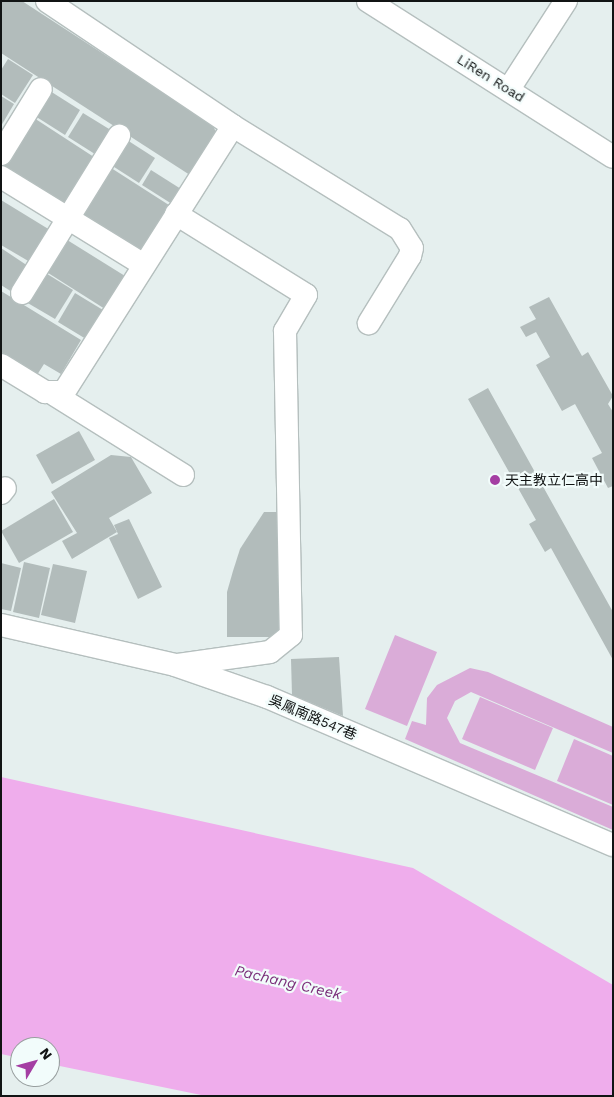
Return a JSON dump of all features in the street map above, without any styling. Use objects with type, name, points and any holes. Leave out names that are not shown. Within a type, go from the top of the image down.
[{"type":"street","points":[[47,1],[233,126],[408,238],[410,256],[368,323]]},
{"type":"street","name":"LiRen Road","points":[[368,1],[509,89],[613,157]]},
{"type":"street","points":[[509,89],[566,1]]},
{"type":"street","points":[[1,154],[41,89]]},
{"type":"street","points":[[55,395],[71,384],[233,126]]},
{"type":"street","points":[[22,293],[67,217],[119,136]]},
{"type":"street","points":[[1,177],[144,265]]},
{"type":"street","points":[[175,665],[270,652],[291,635],[286,331],[306,295],[176,214]]},
{"type":"street","points":[[1,365],[55,395],[183,475]]},
{"type":"street","name":"吳鳳南路547巷","points":[[1,626],[175,665],[267,697],[613,845]]},
{"type":"shaded area","points":[[395,635],[437,652],[407,726],[365,709]]},
{"type":"shaded area","points":[[470,668],[488,672],[613,727],[613,753],[471,692],[455,701],[447,718],[460,743],[613,807],[613,830],[405,739],[412,721],[426,725],[427,698],[437,685]]},
{"type":"shaded area","points":[[480,697],[553,728],[535,770],[462,739]]},
{"type":"shaded area","points":[[574,739],[613,756],[613,805],[557,781]]},
{"type":"water","name":"Pachang Creek","points":[[1,777],[413,868],[613,985],[613,1096],[206,1096],[60,1066],[60,1037],[10,1037],[10,1056],[1,1054]]},
{"type":"building","points":[[1,1],[22,1],[213,125],[218,138],[193,177],[1,53]]},
{"type":"building","points":[[8,59],[33,75],[15,103],[1,94],[1,70]]},
{"type":"building","points":[[50,91],[80,110],[65,135],[35,116]]},
{"type":"building","points":[[1,96],[14,104],[1,126]]},
{"type":"building","points":[[83,113],[114,132],[98,156],[68,137]]},
{"type":"building","points":[[34,118],[97,159],[66,208],[3,167]]},
{"type":"building","points":[[127,140],[155,158],[139,183],[111,165]]},
{"type":"building","points":[[108,166],[172,207],[141,256],[77,214]]},
{"type":"building","points":[[151,170],[181,189],[172,204],[142,185]]},
{"type":"building","points":[[1,200],[50,230],[30,262],[1,245]]},
{"type":"building","points":[[64,238],[125,276],[105,309],[45,271]]},
{"type":"building","points":[[1,248],[28,266],[12,292],[1,285]]},
{"type":"building","points":[[44,272],[73,290],[55,319],[26,302]]},
{"type":"building","points":[[1,291],[81,340],[61,374],[44,364],[37,375],[1,352]]},
{"type":"building","points":[[75,293],[103,310],[86,339],[58,322]]},
{"type":"building","points":[[549,297],[582,356],[588,352],[613,396],[608,404],[613,412],[613,486],[608,488],[592,458],[602,453],[575,404],[562,411],[536,365],[550,357],[536,332],[526,337],[520,327],[536,319],[529,307]]},
{"type":"building","points":[[488,388],[613,612],[613,660],[551,548],[545,552],[529,524],[536,520],[468,399]]},
{"type":"building","points":[[79,431],[95,460],[52,484],[36,455]]},
{"type":"building","points":[[111,455],[131,457],[152,493],[109,518],[117,532],[72,559],[62,541],[77,533],[51,492]]},
{"type":"building","points":[[54,499],[73,532],[19,563],[1,531]]},
{"type":"building","points":[[264,512],[278,512],[279,637],[227,637],[227,592],[233,571],[240,549]]},
{"type":"building","points":[[129,519],[162,587],[138,599],[109,538],[118,534],[114,525]]},
{"type":"building","points":[[24,562],[50,568],[39,618],[13,612]]},
{"type":"building","points":[[1,563],[21,568],[11,611],[1,609]]},
{"type":"building","points":[[53,564],[87,571],[75,623],[41,615]]},
{"type":"building","points":[[339,657],[343,716],[292,695],[291,659]]},
{"type":"place","name":"天主教立仁高中","points":[[495,480]]}]
